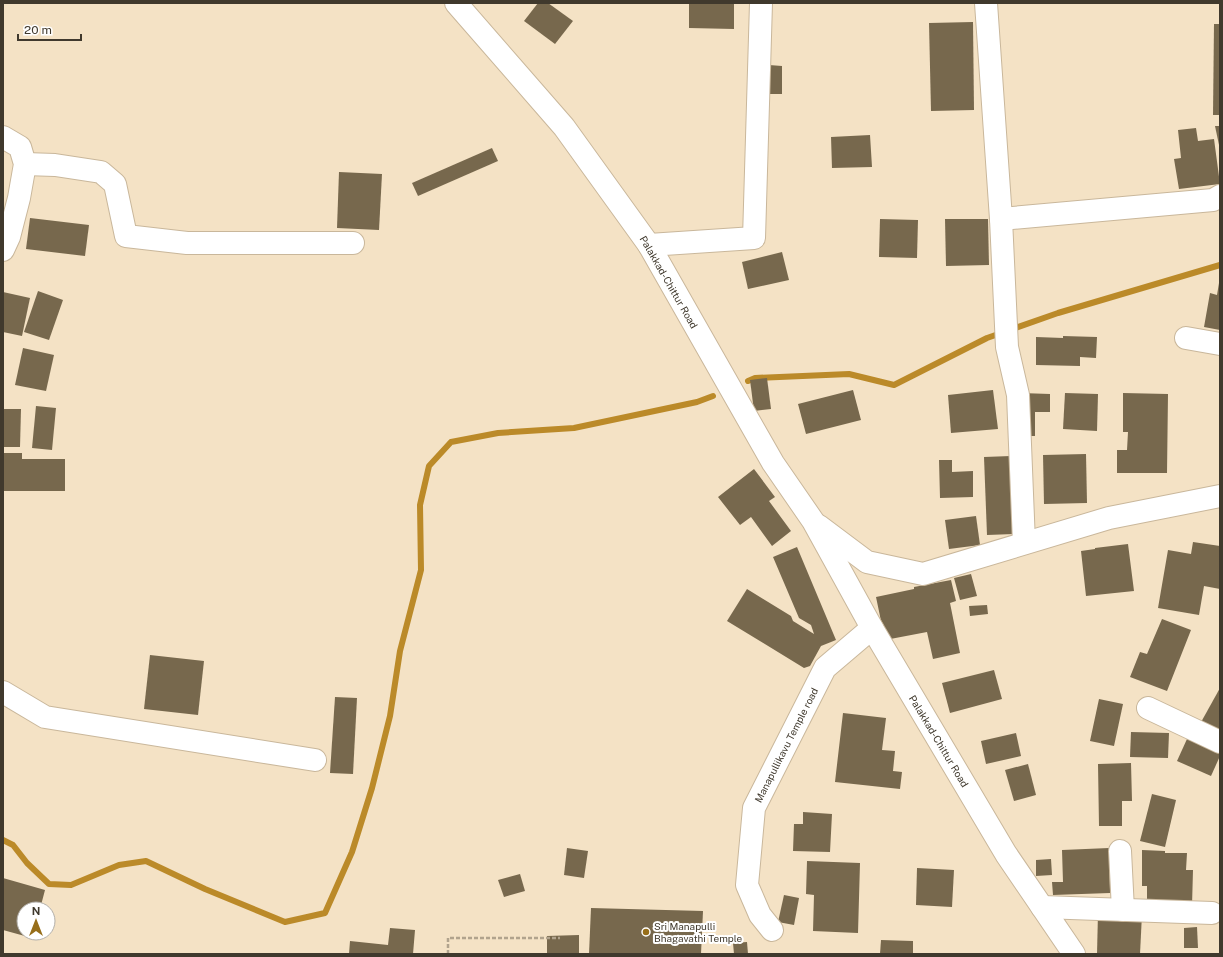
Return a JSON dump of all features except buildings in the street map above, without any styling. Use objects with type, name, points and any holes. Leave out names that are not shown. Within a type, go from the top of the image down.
[{"type":"street","name":"Palakkad-Chittur Road","points":[[456,3],[564,127],[649,245],[773,463],[813,521],[872,628],[1006,854],[1074,954]]},
{"type":"street","points":[[649,245],[754,238],[761,3]]},
{"type":"street","points":[[986,3],[1001,219],[1007,348],[1018,395],[1024,543]]},
{"type":"street","points":[[3,137],[20,147],[24,164],[19,198],[9,237],[3,250]]},
{"type":"street","points":[[24,164],[55,165],[101,172],[115,184],[126,236],[186,243],[353,243]]},
{"type":"street","points":[[1001,219],[1213,200],[1220,196]]},
{"type":"street","points":[[1186,338],[1220,344]]},
{"type":"street","name":"Palakkad-Chittur Road","points":[[813,521],[868,562],[923,574],[1108,518],[1220,496]]},
{"type":"street","name":"Manapullikavu Temple road","points":[[772,930],[760,916],[747,885],[754,808],[826,668],[872,628]]},
{"type":"street","points":[[3,692],[45,717],[314,760]]},
{"type":"street","points":[[1148,708],[1220,742]]},
{"type":"street","points":[[1120,851],[1124,910]]},
{"type":"street","points":[[1042,907],[1212,913]]},
{"type":"path","points":[[448,954],[448,938],[560,938]]},
{"type":"waterway","points":[[748,381],[755,378],[849,374],[894,385],[987,338],[1058,313],[1220,265]]},
{"type":"waterway","points":[[3,840],[13,845],[27,863],[49,884],[71,885],[119,865],[146,861],[205,889],[285,922],[325,913],[352,852],[372,788],[390,716],[400,651],[421,570],[420,505],[429,466],[451,442],[498,433],[574,428],[697,402],[713,396]]},
{"type":"place","name":"Sri Manapulli Bhagavathi Temple","points":[[646,932]]}]
